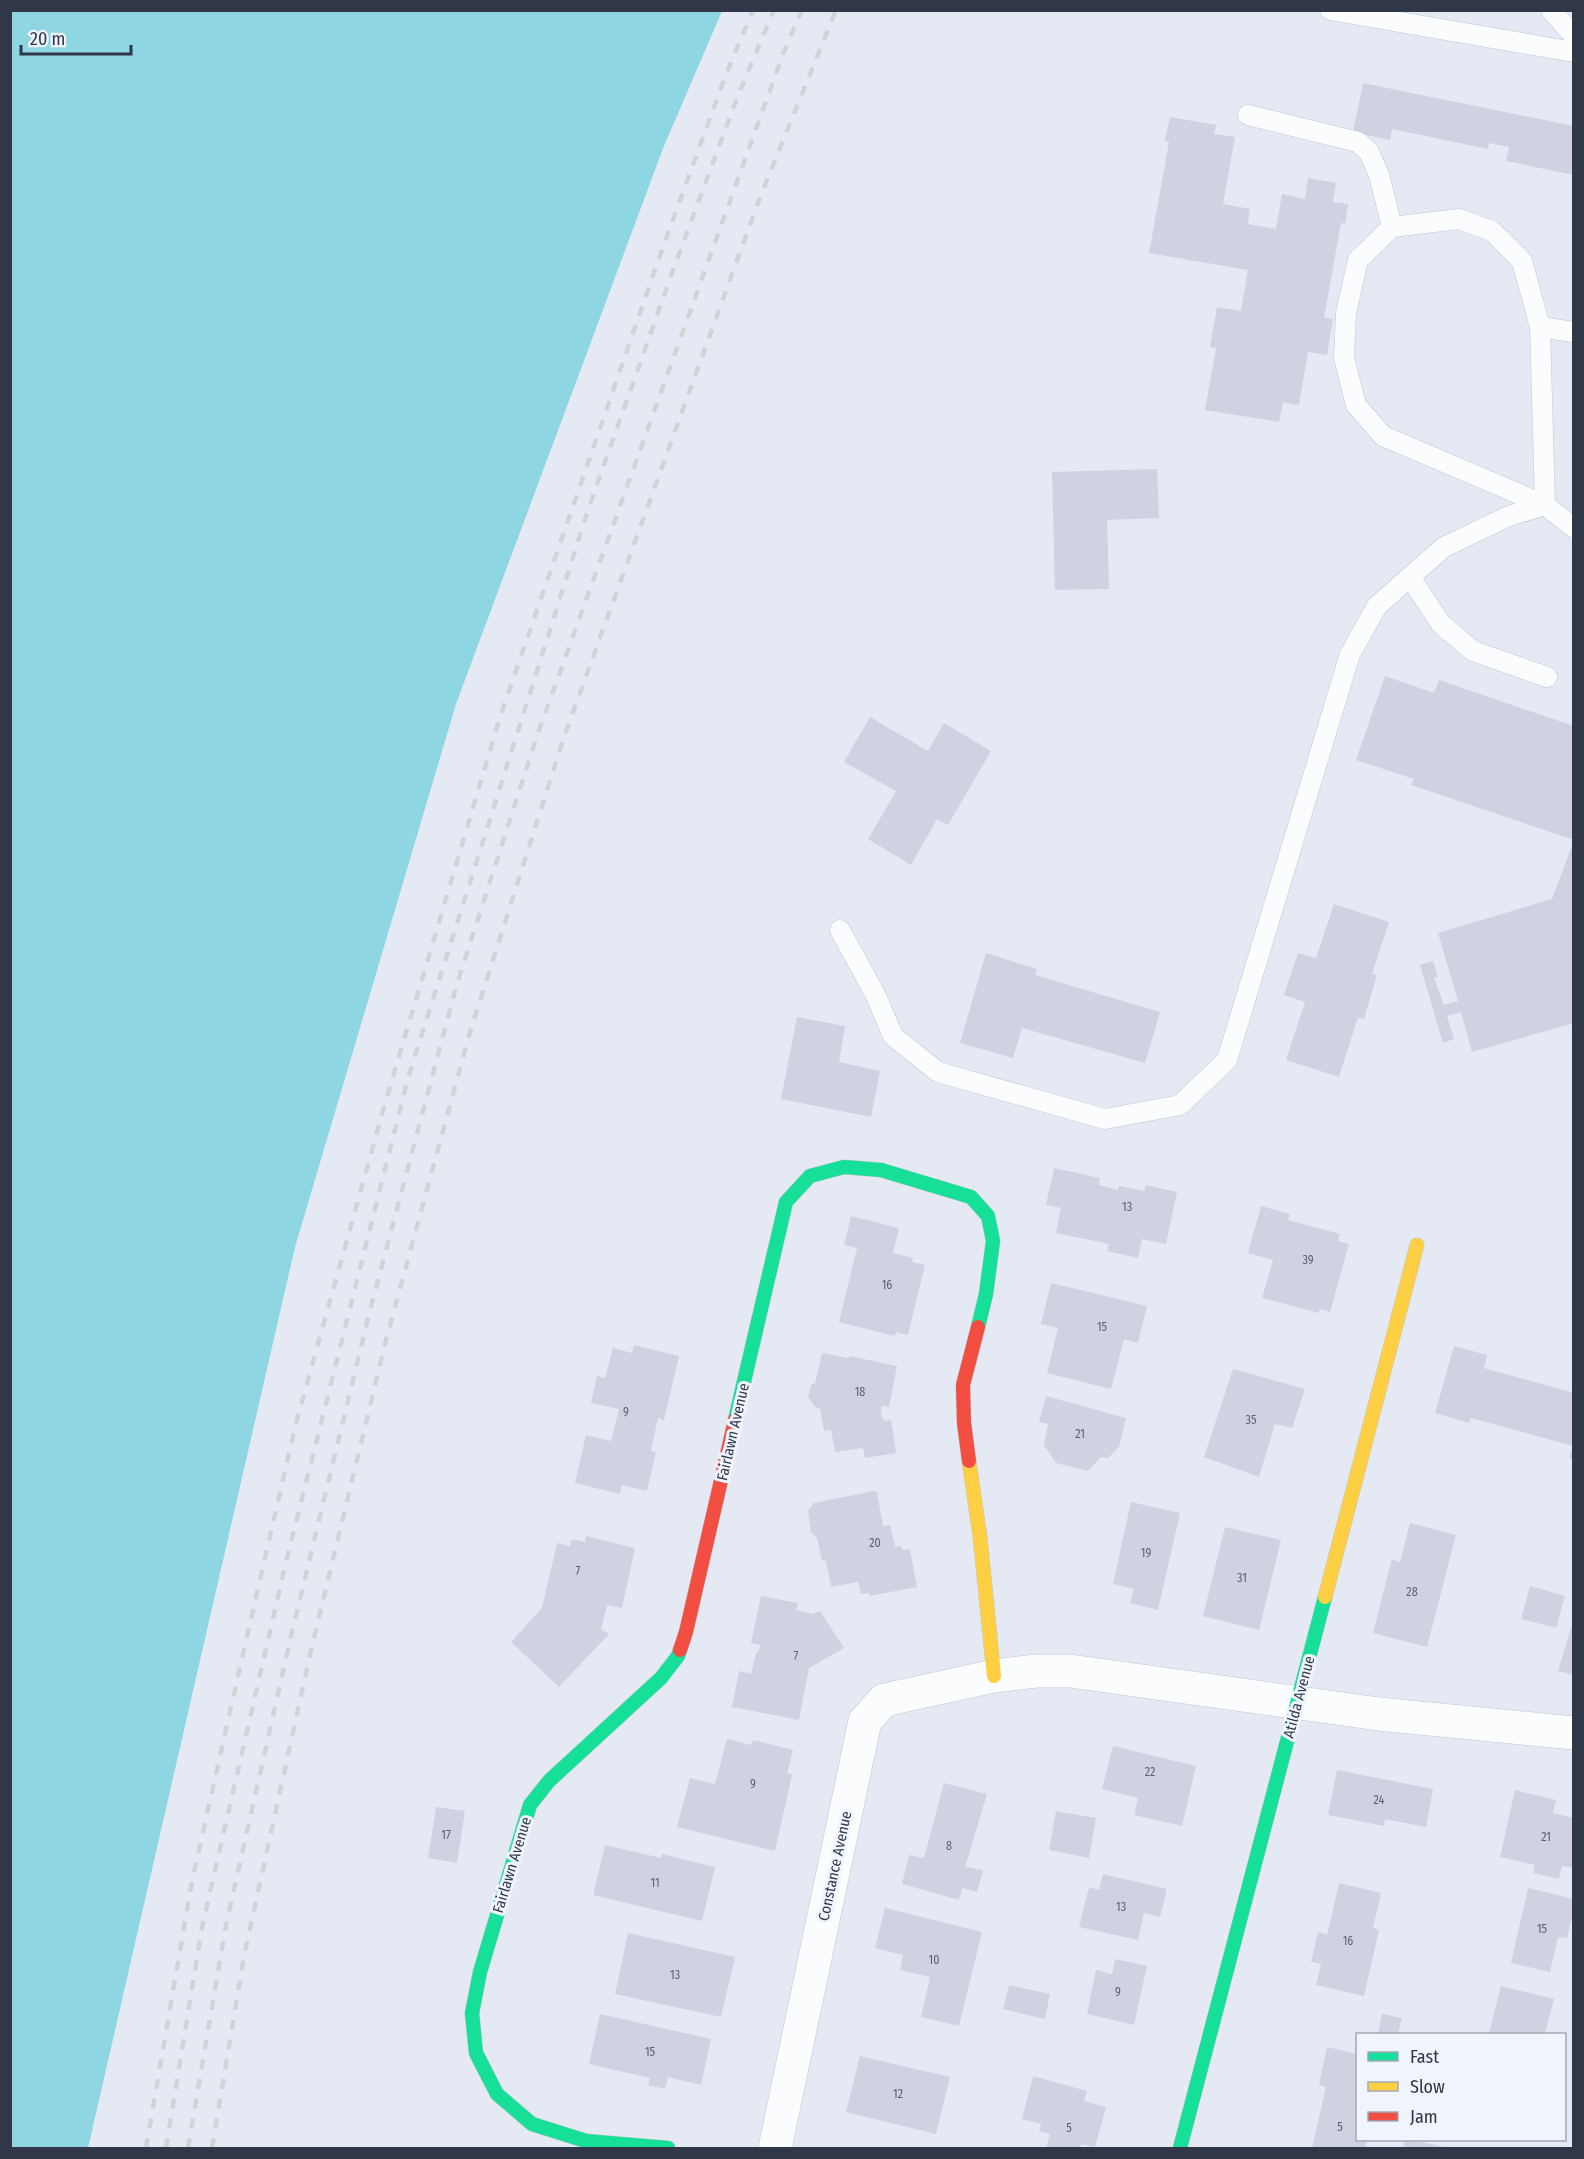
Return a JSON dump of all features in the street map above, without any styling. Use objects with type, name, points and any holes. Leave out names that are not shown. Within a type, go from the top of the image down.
[{"type":"street","name":"Fairlawn Avenue","points":[[668,2148],[586,2140],[532,2124],[497,2094],[476,2053],[472,2013],[480,1972],[530,1805],[549,1781],[661,1678],[678,1656],[686,1632],[786,1202],[810,1176],[844,1167],[881,1170],[971,1197],[988,1216],[993,1240],[986,1294],[963,1385],[964,1423],[980,1537],[994,1676]]},
{"type":"street","name":"Atilda Avenue","points":[[1180,2148],[1417,1245]]},
{"type":"street","name":"Constance Avenue","points":[[775,2148],[865,1721],[884,1700],[994,1676],[1036,1671],[1070,1671],[1379,1714],[1574,1733]]},
{"type":"lane","points":[[1330,10],[1574,52]]},
{"type":"lane","points":[[1551,10],[1574,36]]},
{"type":"lane","points":[[1248,115],[1358,142],[1369,152],[1379,176],[1392,227]]},
{"type":"lane","points":[[1545,505],[1540,327],[1522,261],[1492,231],[1459,219],[1392,227],[1358,260],[1346,313],[1344,357],[1356,405],[1383,436],[1545,505],[1574,528]]},
{"type":"lane","points":[[1540,327],[1574,332]]},
{"type":"lane","points":[[840,930],[875,994],[893,1036],[938,1072],[1105,1119],[1180,1105],[1227,1060],[1350,654],[1377,606],[1444,548],[1509,516],[1545,505]]},
{"type":"lane","points":[[1410,577],[1441,624],[1473,651],[1547,677]]},
{"type":"water","points":[[11,10],[722,11],[664,146],[456,704],[295,1247],[88,2148],[10,2148]]},
{"type":"building","points":[[1363,83],[1574,126],[1574,175],[1506,161],[1509,147],[1489,143],[1488,149],[1392,129],[1390,140],[1353,132]]},
{"type":"building","points":[[1170,117],[1216,125],[1214,134],[1235,137],[1223,204],[1250,209],[1248,224],[1276,229],[1282,194],[1305,199],[1308,178],[1336,183],[1333,202],[1348,204],[1345,224],[1341,223],[1324,318],[1333,319],[1327,355],[1308,352],[1299,405],[1283,402],[1279,422],[1205,410],[1216,348],[1210,347],[1217,307],[1241,311],[1248,270],[1149,253],[1169,142],[1165,141]]},
{"type":"building","points":[[1157,469],[1159,518],[1107,520],[1109,589],[1055,590],[1052,472]]},
{"type":"building","points":[[1385,676],[1434,693],[1439,680],[1574,726],[1574,840],[1411,785],[1414,779],[1356,760]]},
{"type":"building","points":[[870,717],[928,751],[944,723],[991,751],[948,825],[937,819],[911,865],[868,839],[896,791],[844,762]]},
{"type":"building","points":[[1574,840],[1574,1023],[1472,1052],[1461,1012],[1447,1016],[1454,1039],[1443,1043],[1420,965],[1433,961],[1438,977],[1434,978],[1444,1005],[1458,1001],[1438,933],[1552,899]]},
{"type":"building","points":[[1334,904],[1389,922],[1372,974],[1377,975],[1364,1019],[1358,1017],[1339,1077],[1286,1060],[1305,1002],[1284,995],[1298,953],[1316,958]]},
{"type":"building","points":[[986,953],[1037,969],[1035,975],[1160,1012],[1145,1063],[1022,1028],[1013,1058],[960,1043]]},
{"type":"building","points":[[797,1017],[845,1026],[839,1062],[880,1071],[871,1117],[781,1099]]},
{"type":"building","points":[[1054,1168],[1100,1178],[1099,1185],[1118,1190],[1119,1186],[1144,1191],[1146,1185],[1177,1192],[1166,1244],[1142,1239],[1138,1258],[1107,1251],[1109,1244],[1056,1233],[1061,1208],[1046,1205]]},
{"type":"building","points":[[1261,1206],[1290,1214],[1288,1220],[1340,1234],[1338,1241],[1349,1244],[1330,1312],[1320,1309],[1319,1313],[1262,1298],[1273,1260],[1248,1253]]},
{"type":"building","points":[[851,1216],[899,1228],[893,1253],[913,1258],[912,1262],[925,1265],[908,1335],[896,1332],[895,1336],[839,1322],[857,1248],[844,1245]]},
{"type":"building","points":[[1051,1283],[1147,1306],[1138,1343],[1124,1339],[1111,1389],[1047,1373],[1058,1328],[1041,1324]]},
{"type":"building","points":[[634,1345],[679,1356],[664,1420],[658,1418],[651,1451],[656,1452],[647,1491],[622,1485],[620,1494],[575,1483],[586,1435],[611,1441],[619,1409],[591,1403],[597,1376],[605,1378],[613,1348],[632,1353]]},
{"type":"building","points":[[1454,1346],[1487,1355],[1484,1368],[1574,1393],[1574,1459],[1569,1458],[1573,1446],[1471,1418],[1469,1423],[1435,1413]]},
{"type":"building","points":[[822,1353],[897,1366],[889,1407],[882,1406],[881,1414],[884,1421],[891,1420],[896,1453],[865,1458],[863,1448],[835,1452],[831,1430],[824,1431],[820,1408],[815,1407],[808,1397],[811,1385],[815,1383]]},
{"type":"building","points":[[1233,1369],[1305,1389],[1292,1428],[1275,1424],[1259,1477],[1204,1457]]},
{"type":"building","points":[[1046,1396],[1126,1418],[1119,1447],[1108,1458],[1101,1457],[1088,1471],[1056,1463],[1044,1445],[1048,1424],[1039,1422]]},
{"type":"building","points":[[877,1492],[883,1526],[890,1525],[895,1547],[902,1546],[902,1550],[910,1549],[917,1587],[870,1596],[869,1593],[861,1594],[858,1582],[831,1587],[826,1560],[822,1561],[817,1538],[811,1532],[808,1511],[814,1503]]},
{"type":"building","points":[[1131,1502],[1180,1513],[1158,1610],[1130,1603],[1134,1589],[1113,1584]]},
{"type":"building","points":[[1410,1523],[1456,1535],[1427,1647],[1373,1633],[1392,1559],[1400,1562]]},
{"type":"building","points":[[1225,1527],[1281,1540],[1259,1630],[1203,1616]]},
{"type":"building","points":[[586,1536],[635,1548],[622,1608],[607,1605],[601,1629],[609,1634],[559,1687],[511,1642],[542,1608],[557,1543],[570,1546],[572,1539],[585,1542]]},
{"type":"building","points":[[1530,1586],[1565,1596],[1556,1628],[1521,1619]]},
{"type":"building","points":[[761,1596],[798,1603],[796,1610],[813,1614],[820,1611],[844,1648],[809,1668],[799,1720],[732,1707],[739,1671],[751,1674],[756,1653],[758,1653],[760,1645],[751,1643]]},
{"type":"building","points":[[1574,1618],[1574,1675],[1558,1671]]},
{"type":"building","points":[[727,1739],[751,1745],[753,1740],[793,1750],[787,1773],[792,1775],[775,1851],[677,1827],[690,1778],[715,1784]]},
{"type":"building","points":[[1113,1746],[1196,1766],[1182,1826],[1134,1815],[1138,1798],[1102,1789]]},
{"type":"building","points":[[1337,1770],[1433,1789],[1426,1827],[1385,1819],[1384,1826],[1328,1815]]},
{"type":"building","points":[[944,1783],[987,1794],[965,1867],[983,1870],[977,1892],[962,1888],[959,1900],[902,1884],[909,1855],[924,1858]]},
{"type":"building","points":[[1515,1790],[1556,1800],[1553,1813],[1574,1818],[1574,1868],[1562,1866],[1559,1879],[1533,1873],[1535,1865],[1500,1857]]},
{"type":"building","points":[[436,1807],[465,1811],[457,1863],[428,1858]]},
{"type":"building","points":[[1056,1811],[1096,1818],[1089,1858],[1049,1850]]},
{"type":"building","points":[[605,1845],[661,1858],[662,1854],[715,1867],[702,1921],[593,1895]]},
{"type":"building","points":[[1103,1874],[1167,1889],[1160,1917],[1144,1913],[1138,1940],[1079,1927],[1089,1887],[1099,1890]]},
{"type":"building","points":[[1339,1883],[1381,1893],[1373,1928],[1379,1930],[1364,1996],[1316,1985],[1321,1964],[1311,1962],[1318,1932],[1327,1935]]},
{"type":"building","points":[[1528,1888],[1574,1899],[1567,1938],[1558,1937],[1550,1972],[1511,1963]]},
{"type":"building","points":[[885,1908],[982,1932],[959,2026],[921,2017],[930,1977],[900,1970],[903,1955],[875,1948]]},
{"type":"building","points":[[628,1933],[735,1957],[721,2017],[615,1994]]},
{"type":"building","points":[[1115,1959],[1147,1966],[1134,2025],[1087,2014],[1096,1970],[1112,1974]]},
{"type":"building","points":[[1009,1985],[1050,1994],[1045,2019],[1003,2009]]},
{"type":"building","points":[[1501,1986],[1554,1999],[1545,2033],[1489,2033]]},
{"type":"building","points":[[600,2014],[711,2039],[701,2085],[668,2077],[665,2089],[648,2085],[650,2078],[589,2064]]},
{"type":"building","points":[[1382,2014],[1402,2018],[1398,2033],[1378,2033]]},
{"type":"building","points":[[1327,2047],[1356,2054],[1356,2141],[1367,2141],[1365,2148],[1312,2148],[1326,2087],[1319,2085]]},
{"type":"building","points":[[860,2056],[950,2077],[936,2134],[846,2112]]},
{"type":"building","points":[[1033,2076],[1087,2091],[1084,2101],[1106,2107],[1095,2147],[1081,2144],[1080,2148],[1046,2148],[1050,2134],[1039,2131],[1041,2124],[1022,2119]]},
{"type":"building","points":[[1405,2141],[1445,2147],[1445,2148],[1403,2148]]},
{"type":"railway","points":[[146,2148],[192,1881],[240,1667],[296,1423],[384,1107],[500,717],[659,258],[725,77],[753,10]]},
{"type":"railway","points":[[166,2148],[202,1927],[285,1566],[408,1078],[588,510],[737,98],[774,10]]},
{"type":"railway","points":[[188,2148],[226,1925],[291,1636],[369,1314],[456,987],[537,736],[783,54],[802,10]]},
{"type":"railway","points":[[212,2148],[244,1956],[311,1650],[386,1340],[470,1032],[564,737],[759,200],[836,10]]},
{"type":"traffic: fast","points":[[735,1420],[786,1202],[810,1176],[844,1167],[881,1170],[971,1197],[988,1216],[993,1241],[986,1294],[978,1327]]},
{"type":"traffic: fast","points":[[1180,2148],[1325,1597]]},
{"type":"traffic: fast","points":[[668,2148],[586,2141],[532,2124],[497,2094],[476,2053],[472,2013],[480,1972],[530,1805],[549,1781],[661,1678],[680,1650]]},
{"type":"traffic: slow","points":[[1325,1597],[1417,1245]]},
{"type":"traffic: slow","points":[[969,1461],[980,1537],[994,1676]]},
{"type":"traffic: jam","points":[[969,1461],[964,1423],[963,1385],[978,1327]]},
{"type":"traffic: jam","points":[[680,1650],[735,1420]]}]
